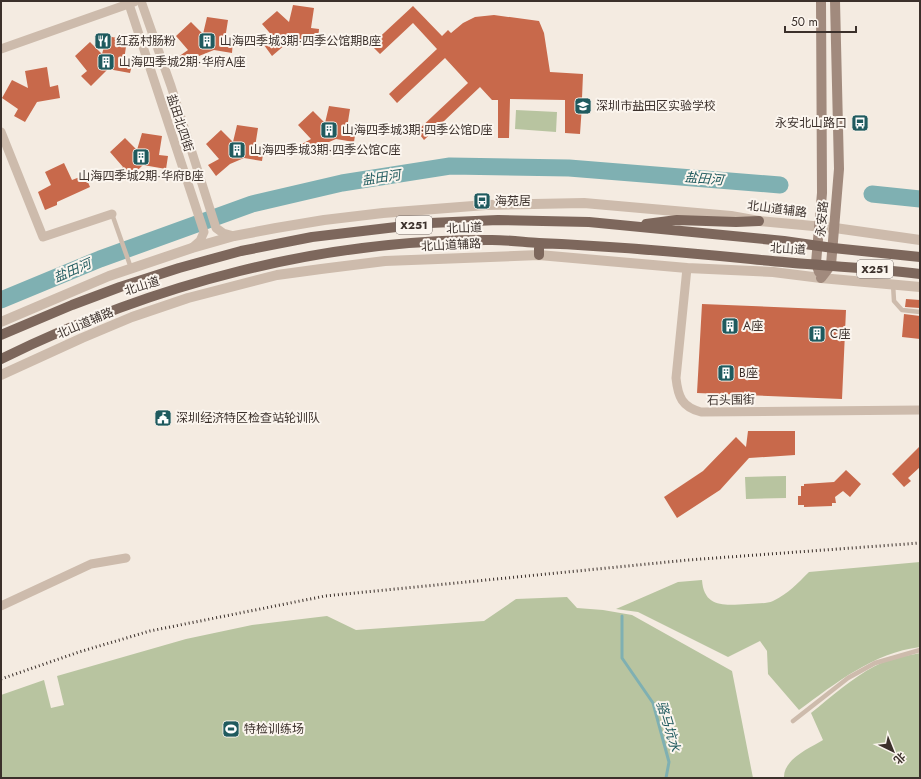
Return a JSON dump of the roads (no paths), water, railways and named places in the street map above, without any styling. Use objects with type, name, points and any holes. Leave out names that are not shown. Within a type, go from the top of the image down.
[{"type":"main road","name":"永安路","points":[[821,1],[822,193],[816,263],[821,278]]},
{"type":"main road","name":"永安路","points":[[831,265],[839,169],[835,1]]},
{"type":"main road","name":"北山道","points":[[4,334],[113,290],[179,268],[241,251],[304,238],[430,223],[498,220],[589,222],[784,241],[833,248],[920,257]]},
{"type":"main road","points":[[628,226],[677,220],[736,222],[759,221]]},
{"type":"main road","name":"北山道","points":[[1,359],[75,325],[127,305],[190,284],[234,272],[335,252],[390,245],[493,240],[605,246],[766,261],[816,263],[920,274]]},
{"type":"main road","points":[[539,243],[539,255]]},
{"type":"main road","points":[[821,278],[831,265]]},
{"type":"street","points":[[1,50],[129,2],[140,1]]},
{"type":"street","name":"盐田北四街","points":[[140,1],[171,86],[216,228],[223,234],[234,236]]},
{"type":"street","name":"盐田北四街","points":[[129,2],[204,232],[200,241],[192,248]]},
{"type":"street","points":[[1,132],[43,237],[112,214]]},
{"type":"street","name":"北山道辅路","points":[[1,322],[130,264],[234,236],[324,220],[383,212],[530,203],[584,203],[731,216],[759,221],[820,228],[835,228],[920,240]]},
{"type":"street","name":"北山道辅路","points":[[1,375],[132,317],[188,298],[277,275],[321,268],[385,262],[539,255],[687,268],[766,272],[920,287]]},
{"type":"street","name":"石头围街","points":[[687,268],[676,378],[677,391],[683,401],[691,409],[701,412],[920,410]]},
{"type":"street","points":[[227,288],[234,272]]},
{"type":"street","points":[[1,606],[91,564],[126,558]]},
{"type":"lane","points":[[112,214],[130,264]]},
{"type":"lane","points":[[893,284],[894,301],[902,310],[920,312]]},
{"type":"lane","points":[[792,721],[848,678],[875,662],[920,650]]},
{"type":"waterway","name":"盐田河","points":[[1,300],[100,259],[252,204],[342,183],[450,166],[569,168],[780,185]]},
{"type":"waterway","name":"盐田河","points":[[872,194],[920,199]]},
{"type":"waterway","name":"骆马坑水","points":[[622,616],[622,658],[653,703],[669,762],[666,778]]},
{"type":"railway","points":[[1,679],[79,652],[150,631],[325,596],[688,560],[920,543]]},
{"type":"place","name":"红荔村肠粉","points":[[103,41]]},
{"type":"place","name":"山海四季城3期·四季公馆期B座","points":[[207,41]]},
{"type":"place","name":"山海四季城2期·华府A座","points":[[106,62]]},
{"type":"place","name":"深圳市盐田区实验学校","points":[[583,106]]},
{"type":"place","name":"永安北山路口","points":[[860,123]]},
{"type":"place","name":"山海四季城3期·四季公馆D座","points":[[329,130]]},
{"type":"place","name":"山海四季城3期·四季公馆C座","points":[[237,150]]},
{"type":"place","name":"山海四季城2期·华府B座","points":[[141,157]]},
{"type":"place","name":"海苑居","points":[[482,201]]},
{"type":"place","name":"A座","points":[[730,326]]},
{"type":"place","name":"C座","points":[[817,334]]},
{"type":"place","name":"B座","points":[[726,373]]},
{"type":"place","name":"深圳经济特区检查站轮训队","points":[[163,418]]},
{"type":"place","name":"特检训练场","points":[[231,729]]}]
